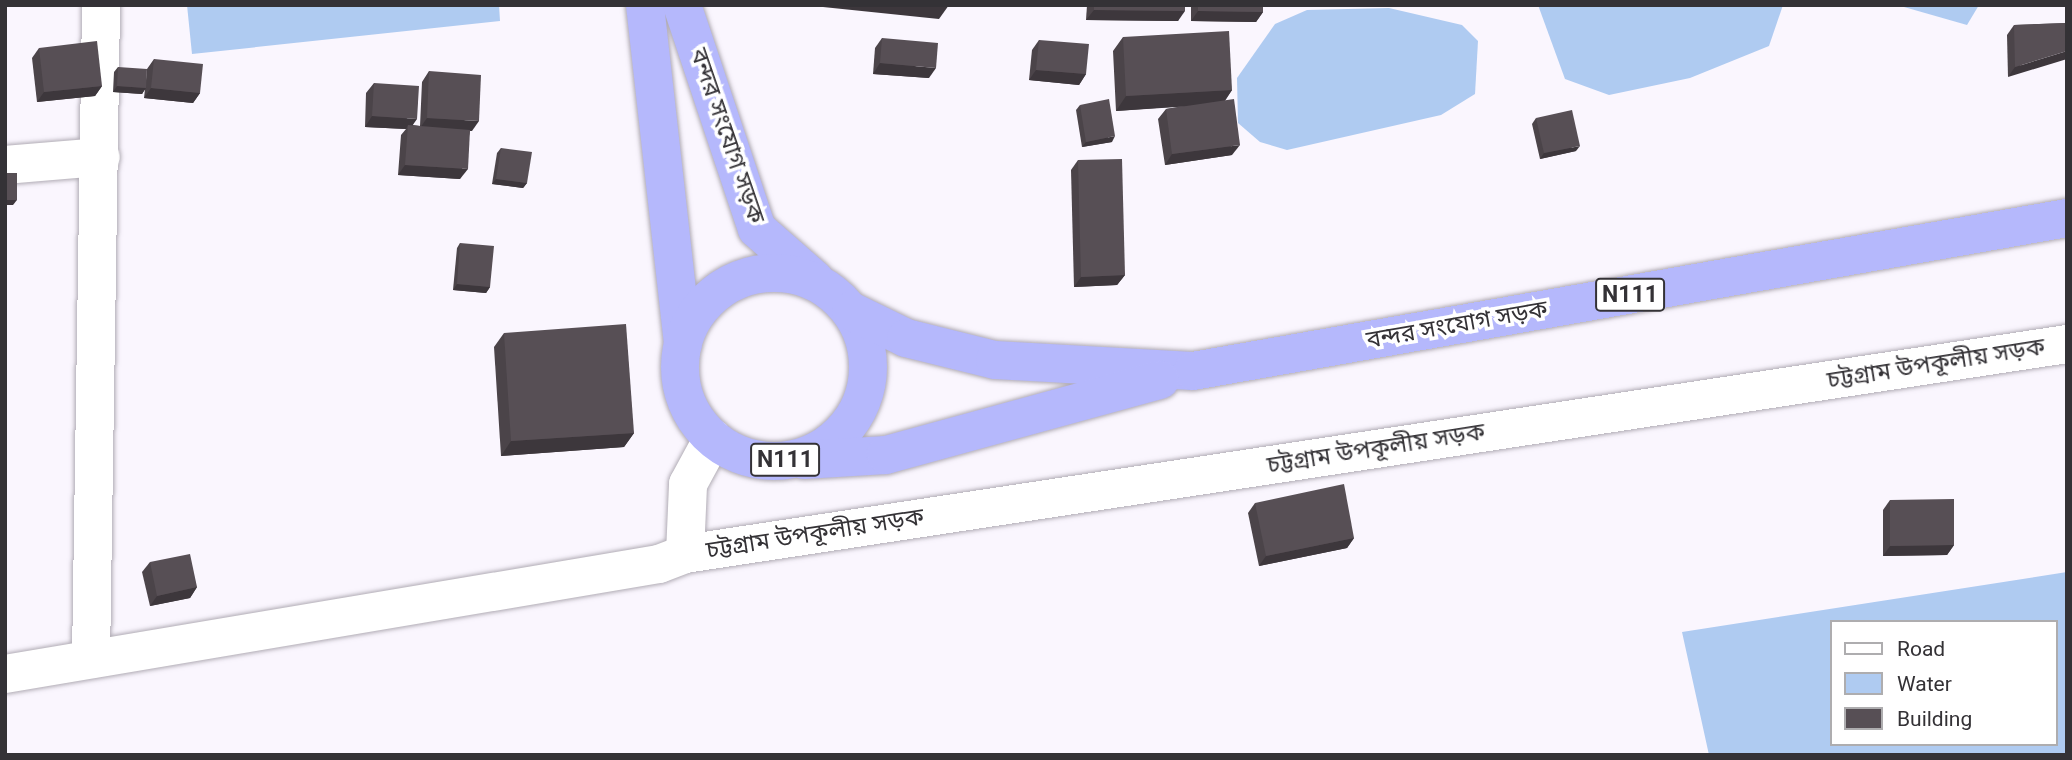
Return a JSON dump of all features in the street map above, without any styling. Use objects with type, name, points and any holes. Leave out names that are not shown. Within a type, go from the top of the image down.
[{"type":"highway","name":"বন্দর সংযোগ সড়ক","points":[[658,10],[757,229],[820,284]]},
{"type":"highway","name":"N111","points":[[658,10],[683,344],[684,396],[713,438],[753,459],[776,461],[886,455],[1193,371]]},
{"type":"highway","name":"বন্দর সংযোগ সড়ক","points":[[851,311],[906,338],[995,360],[1193,371],[2067,218]]},
{"type":"highway","name":"N111","points":[[683,344],[713,295],[737,280],[764,272],[820,284],[851,311],[864,337],[865,395],[831,442],[776,461]]},
{"type":"street","points":[[91,659],[101,158],[101,5]]},
{"type":"street","points":[[5,165],[101,158]]},
{"type":"street","name":"চট্টগ্রাম উপকূলীয় সড়ক","points":[[5,674],[659,564],[685,554],[2067,344]]},
{"type":"street","points":[[685,554],[688,484],[713,438]]},
{"type":"water","points":[[187,5],[499,5],[500,21],[192,54]]},
{"type":"water","points":[[1538,5],[1783,5],[1769,46],[1690,78],[1609,95],[1565,79]]},
{"type":"water","points":[[1897,5],[1979,5],[1967,25]]},
{"type":"water","points":[[1389,8],[1462,25],[1478,41],[1475,94],[1441,115],[1287,150],[1260,142],[1238,123],[1237,78],[1275,24],[1307,10]]},
{"type":"water","points":[[2067,572],[2067,755],[1709,755],[1682,632]]},
{"type":"building","points":[[1094,5],[1185,5],[1185,11],[1094,10]]},
{"type":"building","points":[[1198,5],[1263,5],[1263,12],[1198,11]]},
{"type":"building","points":[[2067,23],[2067,51],[2015,67],[2014,25]]},
{"type":"building","points":[[1229,31],[1232,90],[1126,96],[1123,37]]},
{"type":"building","points":[[882,38],[938,43],[936,68],[880,63]]},
{"type":"building","points":[[1039,40],[1089,44],[1086,74],[1036,70]]},
{"type":"building","points":[[97,41],[102,86],[44,92],[39,48]]},
{"type":"building","points":[[154,59],[203,64],[200,93],[151,88]]},
{"type":"building","points":[[118,67],[147,69],[146,88],[117,86]]},
{"type":"building","points":[[429,71],[481,75],[479,121],[427,118]]},
{"type":"building","points":[[374,83],[419,86],[417,119],[372,116]]},
{"type":"building","points":[[1109,99],[1115,136],[1086,142],[1080,105]]},
{"type":"building","points":[[1234,99],[1240,145],[1172,154],[1166,109]]},
{"type":"building","points":[[1572,110],[1580,146],[1544,153],[1536,118]]},
{"type":"building","points":[[408,125],[470,130],[468,169],[405,165]]},
{"type":"building","points":[[501,148],[532,152],[527,183],[496,179]]},
{"type":"building","points":[[1122,159],[1125,275],[1081,277],[1078,160]]},
{"type":"building","points":[[5,173],[17,173],[17,200],[5,200]]},
{"type":"building","points":[[460,243],[494,246],[490,287],[457,284]]},
{"type":"building","points":[[626,324],[634,433],[511,441],[504,333]]},
{"type":"building","points":[[1344,484],[1354,538],[1266,556],[1255,503]]},
{"type":"building","points":[[1954,499],[1954,545],[1890,546],[1890,500]]},
{"type":"building","points":[[190,554],[197,587],[157,596],[150,562]]}]
